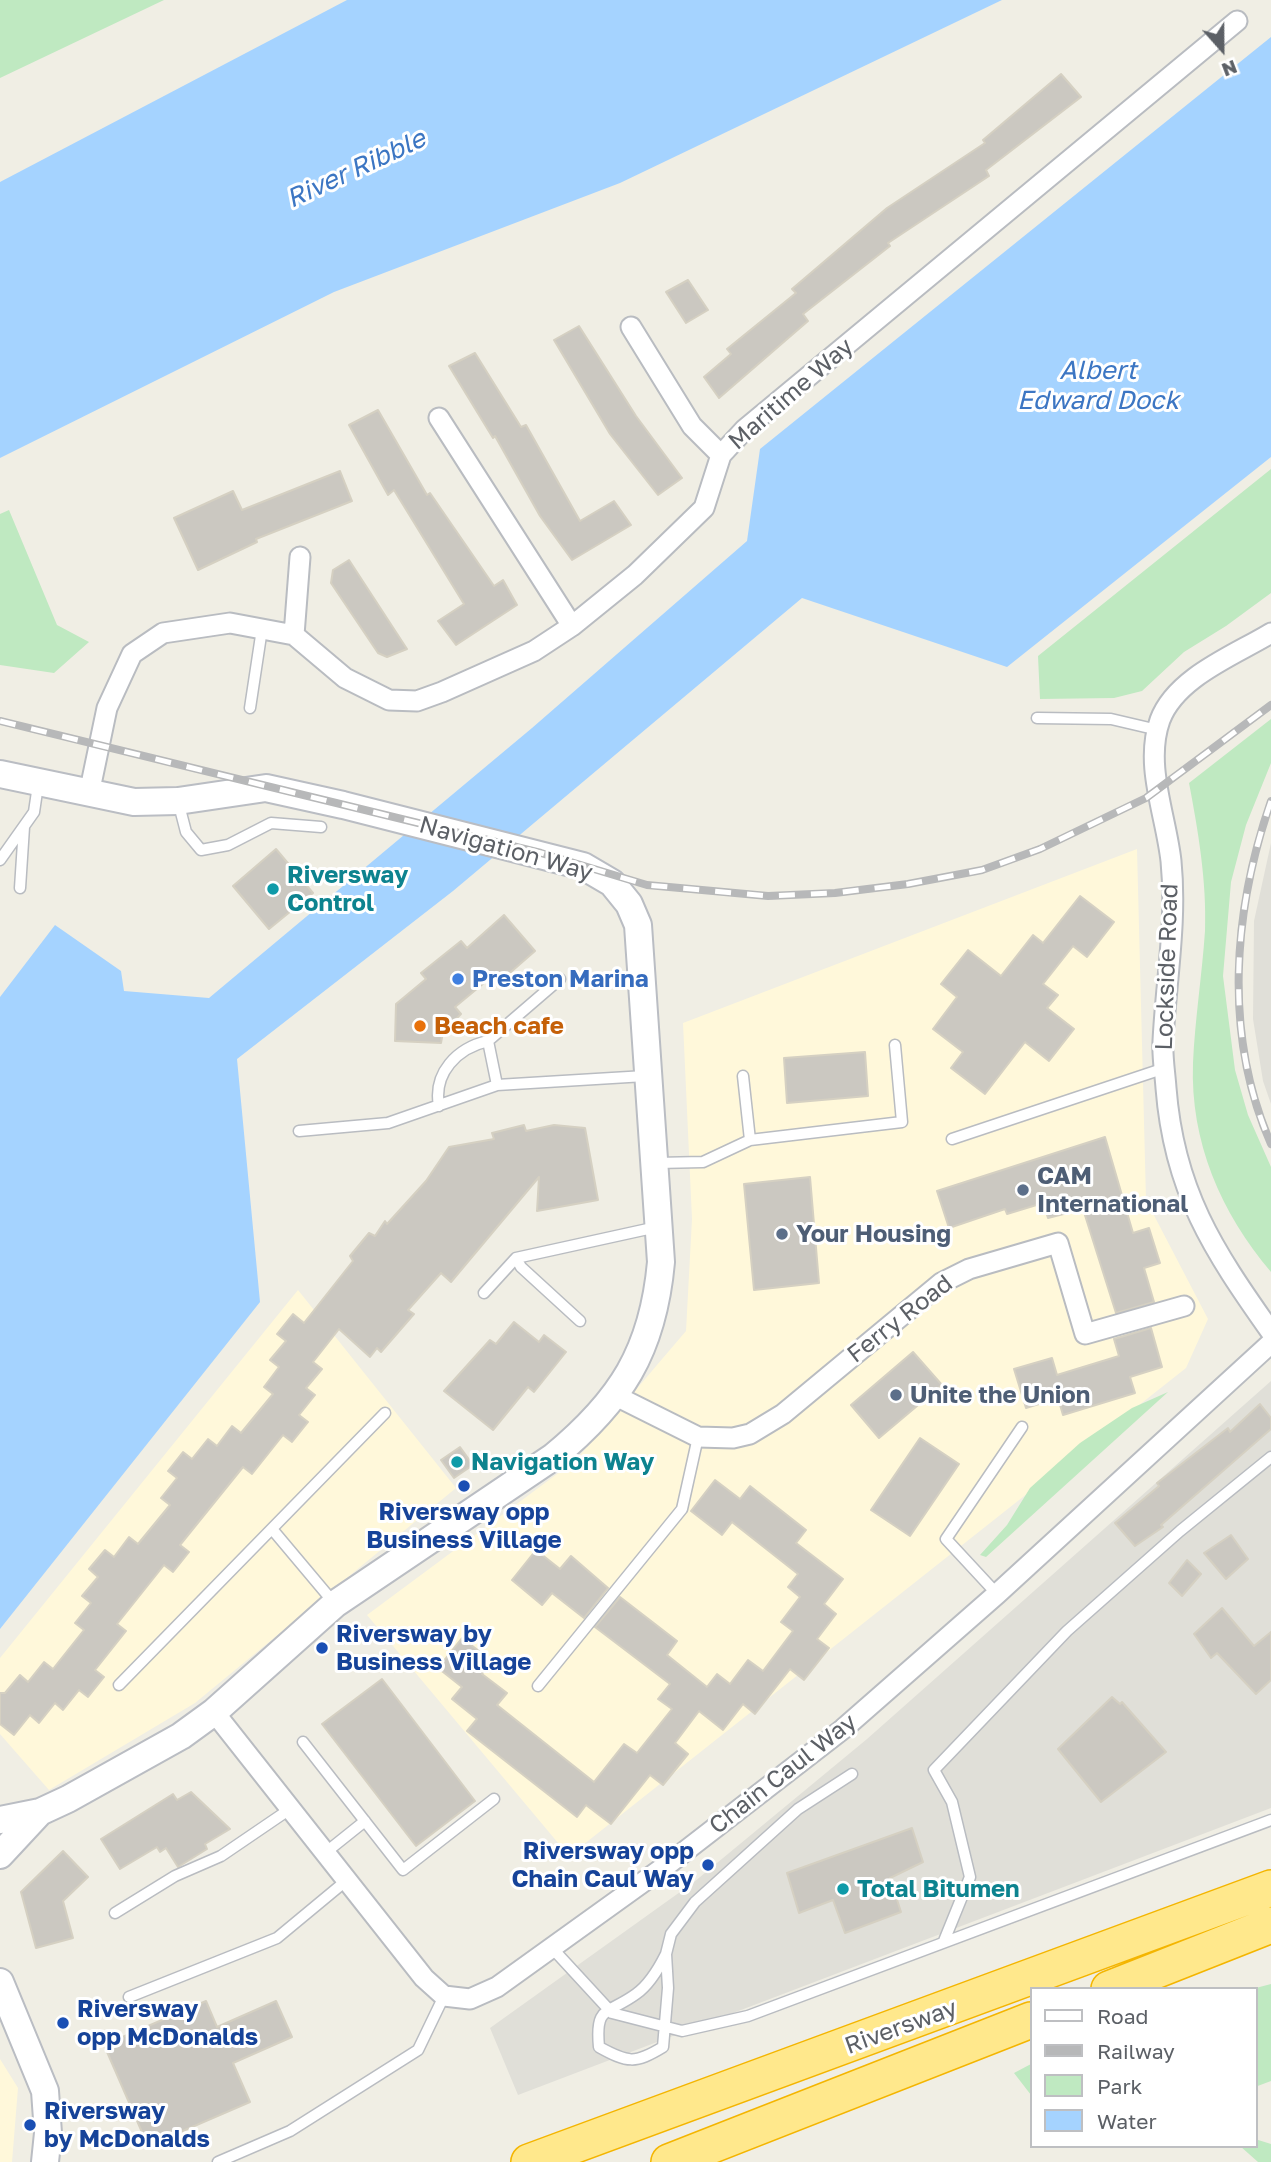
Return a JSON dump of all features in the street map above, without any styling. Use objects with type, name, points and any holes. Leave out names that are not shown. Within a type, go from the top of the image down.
[{"type":"highway","name":"Riversway","points":[[529,2162],[1271,1888]]},
{"type":"highway","points":[[1115,1987],[1271,1925]]},
{"type":"highway","name":"Riversway","points":[[669,2162],[1030,2020]]},
{"type":"street","name":"Maritime Way","points":[[89,793],[107,708],[132,654],[163,633],[230,624],[294,635],[345,678],[389,700],[416,701],[487,674],[534,651],[572,626],[635,575],[704,508],[721,456],[745,429],[1237,21]]},
{"type":"street","points":[[631,327],[692,426],[721,456]]},
{"type":"street","points":[[439,418],[572,626]]},
{"type":"street","points":[[294,635],[300,557]]},
{"type":"street","name":"Lockside Road","points":[[1271,633],[1192,681],[1176,694],[1161,718],[1154,750],[1171,861],[1171,971],[1163,1042],[1169,1134],[1193,1208],[1221,1261],[1271,1332]]},
{"type":"street","name":"Navigation Way","points":[[0,774],[134,802],[178,801],[266,788],[541,853],[600,874],[629,904],[638,925],[660,1227],[658,1296],[636,1358],[616,1396],[594,1422],[553,1457],[335,1604],[214,1712],[146,1756],[40,1812],[0,1820]]},
{"type":"street","name":"Ferry Road","points":[[616,1396],[698,1437],[733,1438],[767,1427],[941,1283],[970,1269],[1058,1243],[1085,1334],[1184,1306]]},
{"type":"street","name":"Chain Caul Way","points":[[444,1996],[470,1999],[497,1987],[553,1949],[842,1729],[997,1594],[1271,1343]]},
{"type":"street","points":[[214,1712],[424,1978],[444,1996]]},
{"type":"street","name":"Navigation Way","points":[[0,1854],[40,1812]]},
{"type":"street","points":[[0,1982],[45,2091],[48,2133],[54,2162]]},
{"type":"street","points":[[45,2162],[48,2133]]},
{"type":"lane","points":[[250,708],[262,629]]},
{"type":"lane","points":[[1037,718],[1111,719],[1158,730]]},
{"type":"lane","points":[[0,860],[34,812],[38,783]]},
{"type":"lane","points":[[178,801],[186,832],[201,850],[228,845],[271,823],[321,827]]},
{"type":"lane","points":[[20,888],[24,826]]},
{"type":"lane","points":[[439,1106],[436,1090],[449,1061],[475,1044],[488,1041],[560,979]]},
{"type":"lane","points":[[488,1041],[497,1085]]},
{"type":"lane","points":[[656,1163],[703,1162],[750,1140],[902,1122],[895,1045]]},
{"type":"lane","points":[[951,1139],[1165,1068]]},
{"type":"lane","points":[[299,1131],[388,1123],[497,1085],[648,1075]]},
{"type":"lane","points":[[743,1076],[750,1140]]},
{"type":"lane","points":[[484,1293],[516,1258],[660,1227]]},
{"type":"lane","points":[[516,1258],[521,1267],[580,1321]]},
{"type":"lane","points":[[119,1685],[385,1413]]},
{"type":"lane","points":[[997,1594],[946,1539],[1022,1427]]},
{"type":"lane","points":[[538,1686],[682,1508],[698,1437]]},
{"type":"lane","points":[[944,1941],[970,1878],[952,1802],[934,1770],[1067,1632],[1180,1531],[1271,1457]]},
{"type":"lane","points":[[272,1529],[335,1604]]},
{"type":"lane","points":[[303,1742],[402,1870],[494,1799]]},
{"type":"lane","points":[[666,1954],[663,2047],[644,2059],[624,2061],[599,2047],[597,2025],[609,2009],[637,1994],[659,1969],[671,1934],[695,1902],[798,1809],[852,1774]]},
{"type":"lane","points":[[115,1913],[175,1876],[221,1856],[290,1809]]},
{"type":"lane","points":[[553,1949],[612,2013],[682,2031],[748,2016],[1271,1820]]},
{"type":"lane","points":[[325,1853],[365,1821]]},
{"type":"lane","points":[[129,1997],[276,1938],[347,1880]]},
{"type":"lane","points":[[218,2162],[290,2131],[418,2050],[444,1996]]},
{"type":"shaded area","points":[[1271,843],[1271,1104],[1263,1081],[1253,1019],[1254,921]]},
{"type":"shaded area","points":[[1137,849],[1146,1200],[1208,1319],[1186,1368],[569,1856],[367,1615],[576,1460],[686,1331],[692,1219],[683,1023]]},
{"type":"shaded area","points":[[298,1290],[456,1488],[195,1703],[49,1790],[0,1734],[0,1658]]},
{"type":"shaded area","name":"Total Bitumen","points":[[1271,1381],[1271,1808],[518,2095],[490,2028],[694,1882],[867,1739]]},
{"type":"shaded area","points":[[0,2059],[18,2088],[12,2162],[0,2162]]},
{"type":"green space","points":[[0,0],[164,0],[0,78]]},
{"type":"green space","points":[[1271,469],[1271,593],[1184,652],[1142,691],[1114,698],[1040,699],[1038,656]]},
{"type":"green space","points":[[9,510],[57,625],[89,642],[54,673],[0,665],[0,514]]},
{"type":"green space","points":[[1271,719],[1271,763],[1246,825],[1231,882],[1223,976],[1235,1070],[1248,1115],[1271,1167],[1271,1272],[1237,1226],[1224,1201],[1212,1175],[1197,1121],[1193,1063],[1204,948],[1205,894],[1189,783]]},
{"type":"green space","points":[[1168,1392],[986,1557],[980,1555],[1007,1525],[1030,1488],[1080,1443],[1132,1408]]},
{"type":"green space","points":[[1271,1984],[1271,2081],[1257,2086],[1257,1988]]},
{"type":"green space","points":[[1030,2065],[1030,2094],[1014,2073]]},
{"type":"green space","points":[[1257,2140],[1271,2144],[1271,2162],[1258,2162],[1242,2148],[1257,2148]]},
{"type":"water","name":"River Ribble","points":[[347,0],[1002,0],[620,183],[334,292],[0,458],[0,182]]},
{"type":"water","name":"Albert Edward Dock","points":[[1271,37],[1271,457],[1007,667],[802,598],[453,891],[237,1059],[260,1302],[0,1629],[0,997],[55,925],[121,971],[124,991],[209,998],[532,728],[747,541],[760,449]]},
{"type":"building","points":[[1061,74],[1081,97],[986,170],[989,176],[888,243],[890,246],[803,314],[808,321],[719,398],[704,377],[731,354],[727,349],[796,293],[792,289],[887,208],[985,143],[983,140]]},
{"type":"building","points":[[688,280],[708,310],[686,323],[666,292]]},
{"type":"building","points":[[579,326],[636,416],[682,478],[658,495],[610,434],[554,340]]},
{"type":"building","points":[[475,353],[521,427],[526,425],[580,521],[614,501],[631,525],[572,560],[540,516],[495,436],[493,438],[449,366]]},
{"type":"building","points":[[378,410],[427,495],[430,493],[494,586],[503,580],[517,605],[456,645],[438,621],[464,604],[394,490],[388,495],[349,425]]},
{"type":"building","points":[[340,471],[352,501],[256,539],[257,542],[198,570],[174,518],[233,491],[242,510]]},
{"type":"building","points":[[349,560],[407,649],[387,657],[378,653],[331,583],[333,570]]},
{"type":"building","name":"Riversway Control","points":[[276,849],[313,893],[269,929],[233,886]]},
{"type":"building","points":[[1080,896],[1114,922],[1087,957],[1073,946],[1043,984],[1058,995],[1047,1008],[1074,1029],[1049,1061],[1025,1042],[985,1094],[951,1068],[963,1052],[933,1029],[957,997],[941,984],[968,950],[1001,976],[1033,935],[1043,943]]},
{"type":"building","name":"Preston Marina","points":[[504,915],[535,951],[496,985],[490,978],[455,1007],[461,1014],[443,1032],[441,1043],[395,1041],[396,1004],[426,979],[421,973],[461,941],[467,948]]},
{"type":"building","points":[[865,1052],[868,1096],[787,1103],[784,1058]]},
{"type":"building","points":[[524,1125],[526,1131],[554,1125],[585,1128],[598,1200],[537,1211],[539,1177],[451,1282],[441,1273],[408,1310],[414,1314],[381,1352],[377,1348],[370,1357],[339,1329],[313,1362],[322,1369],[306,1388],[315,1395],[299,1415],[308,1422],[292,1442],[283,1435],[252,1474],[243,1467],[180,1545],[189,1552],[173,1572],[164,1565],[117,1624],[126,1631],[95,1670],[104,1677],[88,1697],[79,1690],[63,1710],[55,1703],[39,1723],[30,1715],[14,1735],[0,1724],[0,1693],[5,1693],[20,1675],[28,1682],[44,1662],[53,1669],[84,1630],[75,1623],[91,1603],[82,1596],[98,1577],[89,1569],[105,1550],[114,1557],[129,1537],[138,1544],[170,1505],[161,1498],[177,1478],[168,1471],[183,1452],[192,1459],[208,1439],[217,1446],[232,1426],[241,1433],[273,1394],[264,1387],[279,1367],[270,1360],[286,1341],[277,1334],[293,1314],[304,1323],[353,1261],[350,1256],[369,1233],[375,1236],[385,1221],[387,1224],[426,1181],[449,1147],[494,1139],[492,1133]]},
{"type":"building","points":[[1105,1137],[1133,1233],[1149,1228],[1160,1263],[1144,1268],[1154,1302],[1116,1313],[1083,1209],[1048,1218],[1043,1203],[1007,1214],[1005,1209],[949,1228],[937,1191]]},
{"type":"building","name":"Your Housing","points":[[810,1177],[819,1283],[754,1290],[744,1184]]},
{"type":"building","points":[[514,1322],[539,1342],[544,1335],[566,1352],[534,1392],[528,1387],[493,1430],[444,1391],[490,1340],[496,1344]]},
{"type":"building","points":[[1151,1328],[1162,1367],[1130,1377],[1135,1393],[1063,1415],[1058,1398],[1026,1408],[1014,1369],[1052,1358],[1057,1375],[1119,1356],[1114,1339]]},
{"type":"building","name":"Unite the Union","points":[[913,1352],[942,1385],[879,1438],[851,1405]]},
{"type":"building","points":[[1260,1404],[1271,1418],[1271,1429],[1161,1525],[1163,1527],[1135,1546],[1115,1523],[1159,1486],[1157,1483],[1228,1428],[1230,1432]]},
{"type":"building","points":[[920,1438],[959,1464],[910,1536],[871,1510]]},
{"type":"building","name":"Navigation Way","points":[[460,1447],[473,1465],[454,1478],[441,1460]]},
{"type":"building","points":[[715,1480],[740,1499],[750,1486],[806,1530],[796,1543],[843,1579],[824,1604],[836,1614],[817,1639],[829,1648],[804,1680],[790,1669],[755,1714],[743,1704],[723,1730],[699,1711],[675,1743],[688,1754],[663,1785],[650,1775],[611,1824],[586,1805],[577,1817],[467,1731],[477,1719],[452,1699],[462,1687],[438,1668],[462,1638],[492,1661],[482,1674],[507,1693],[497,1705],[594,1782],[624,1744],[637,1753],[672,1709],[658,1699],[670,1684],[595,1627],[620,1597],[677,1641],[667,1655],[707,1687],[717,1674],[730,1684],[748,1660],[763,1671],[793,1631],[781,1622],[800,1597],[788,1587],[798,1574],[732,1522],[722,1535],[691,1511]]},
{"type":"building","points":[[1231,1535],[1248,1559],[1226,1579],[1204,1553]]},
{"type":"building","points":[[536,1550],[560,1569],[571,1556],[608,1588],[584,1618],[552,1593],[542,1605],[512,1580]]},
{"type":"building","points":[[1187,1560],[1201,1574],[1182,1596],[1169,1583]]},
{"type":"building","points":[[1222,1608],[1254,1646],[1271,1632],[1271,1680],[1256,1694],[1217,1653],[1211,1658],[1194,1634]]},
{"type":"building","points":[[382,1679],[475,1801],[416,1846],[322,1724]]},
{"type":"building","points":[[1112,1697],[1120,1704],[1122,1702],[1166,1752],[1101,1802],[1058,1749]]},
{"type":"building","points":[[191,1792],[230,1829],[205,1844],[207,1849],[178,1867],[166,1848],[160,1852],[157,1847],[120,1869],[101,1839],[173,1794],[177,1800]]},
{"type":"building","name":"Total Bitumen","points":[[912,1828],[923,1862],[890,1878],[901,1912],[845,1933],[833,1900],[799,1913],[787,1873]]},
{"type":"building","points":[[63,1851],[88,1877],[63,1901],[73,1938],[36,1948],[21,1892]]},
{"type":"building","points":[[206,2001],[217,2027],[276,2001],[292,2037],[233,2063],[250,2102],[148,2146],[104,2045]]},
{"type":"railway","points":[[0,721],[541,853],[647,885],[768,896],[835,893],[908,884],[982,870],[1040,849],[1146,798],[1271,705]]},
{"type":"railway","points":[[1271,801],[1248,886],[1239,973],[1245,1060],[1271,1144]]},
{"type":"place","name":"Riversway Control","points":[[273,889]]},
{"type":"place","name":"Preston Marina","points":[[458,979]]},
{"type":"place","name":"Beach cafe","points":[[420,1026]]},
{"type":"place","name":"CAM International","points":[[1023,1190]]},
{"type":"place","name":"Your Housing","points":[[782,1234]]},
{"type":"place","name":"Unite the Union","points":[[896,1395]]},
{"type":"place","name":"Navigation Way","points":[[457,1462]]},
{"type":"place","name":"Riversway opp Business Village","points":[[464,1486]]},
{"type":"place","name":"Riversway by Business Village","points":[[322,1648]]},
{"type":"place","name":"Riversway opp Chain Caul Way","points":[[708,1865]]},
{"type":"place","name":"Total Bitumen","points":[[843,1889]]},
{"type":"place","name":"Riversway opp McDonalds","points":[[63,2023]]},
{"type":"place","name":"Riversway by McDonalds","points":[[30,2125]]}]
